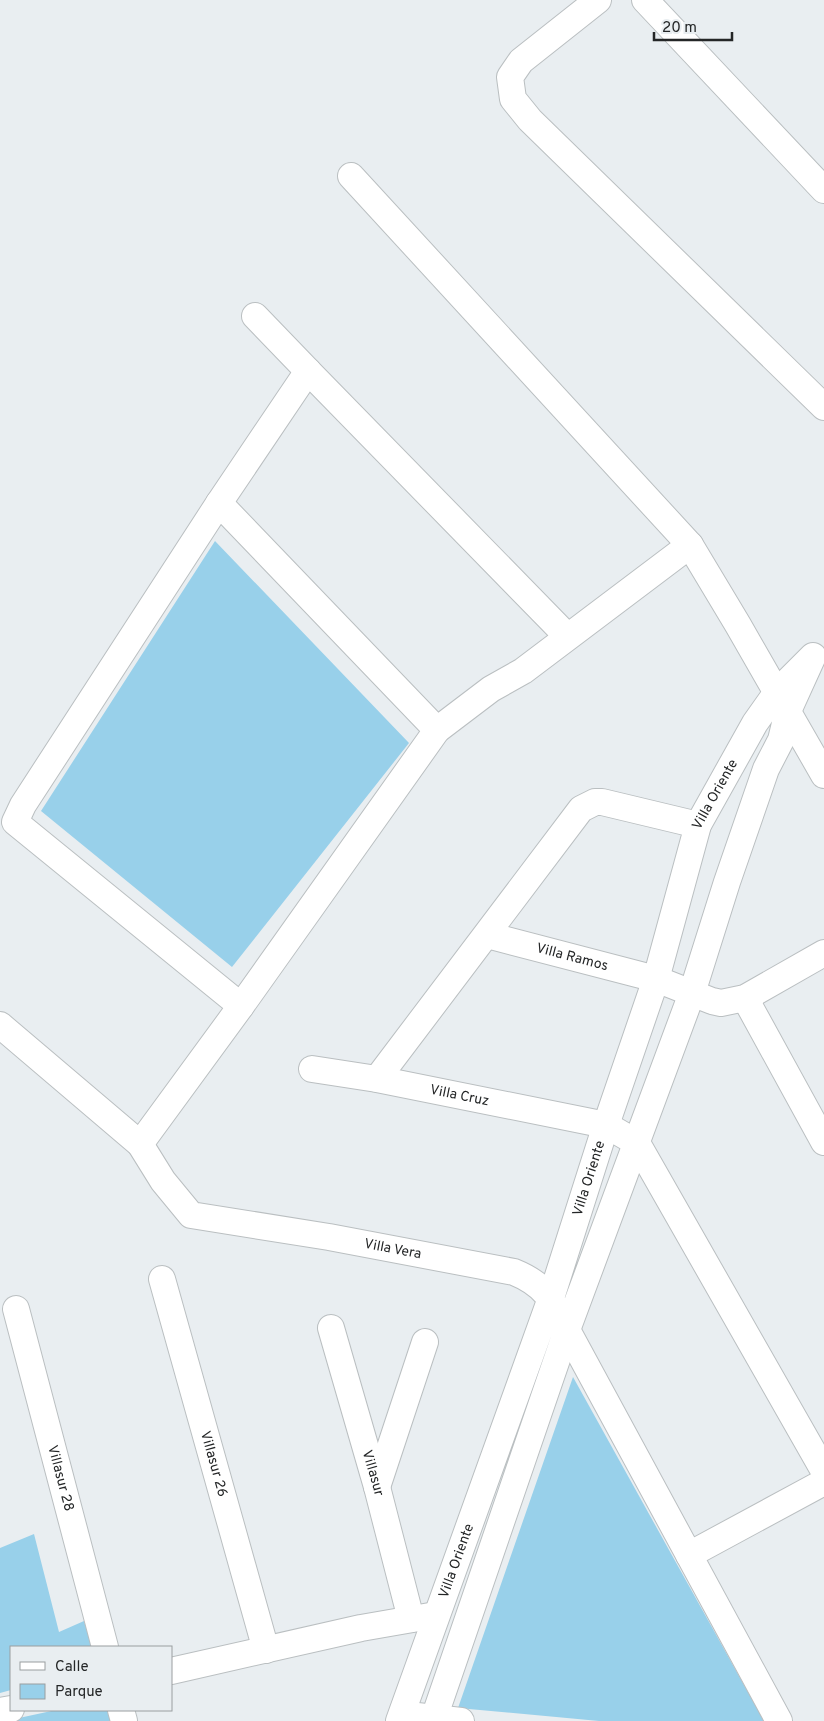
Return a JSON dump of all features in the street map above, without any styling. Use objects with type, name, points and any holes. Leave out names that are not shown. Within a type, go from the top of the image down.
[{"type":"street","points":[[598,0],[521,61],[510,77],[512,98],[530,120],[824,406]]},
{"type":"street","points":[[645,0],[824,190]]},
{"type":"street","points":[[351,176],[690,545],[824,775]]},
{"type":"street","points":[[255,316],[568,637]]},
{"type":"street","points":[[241,1006],[7,816],[23,805],[219,503],[308,371]]},
{"type":"street","points":[[219,503],[437,730]]},
{"type":"street","points":[[0,1025],[140,1144],[241,1006],[437,730],[491,689],[524,671],[690,545]]},
{"type":"street","name":"Villa Oriente","points":[[400,1718],[552,1298],[606,1125],[656,979],[698,825],[755,723],[783,702],[819,648]]},
{"type":"street","name":"Villa Oriente","points":[[433,1720],[567,1330],[638,1143],[692,993],[727,882],[766,770],[781,740],[783,702]]},
{"type":"street","points":[[377,1079],[580,809],[587,804],[602,802],[698,825]]},
{"type":"street","name":"Villa Ramos","points":[[487,935],[656,979],[721,1003],[745,998],[824,953]]},
{"type":"street","points":[[745,998],[824,1142]]},
{"type":"street","name":"Villa Cruz","points":[[312,1069],[377,1079],[606,1125],[638,1143]]},
{"type":"street","points":[[638,1143],[824,1471]]},
{"type":"street","name":"Villa Vera","points":[[140,1144],[163,1181],[191,1215],[329,1236],[514,1272],[532,1279],[552,1298],[567,1330],[779,1721]]},
{"type":"street","name":"Villasur 26","points":[[162,1279],[266,1650]]},
{"type":"street","name":"Villasur 28","points":[[16,1309],[104,1646]]},
{"type":"street","name":"Villasur","points":[[331,1328],[377,1486],[412,1619]]},
{"type":"street","points":[[377,1486],[425,1342]]},
{"type":"street","points":[[689,1555],[824,1482]]},
{"type":"street","points":[[172,1671],[438,1615]]},
{"type":"street","points":[[400,1718],[461,1721]]},
{"type":"green space","points":[[215,541],[409,743],[232,967],[41,811]]},
{"type":"green space","points":[[573,1377],[764,1721],[599,1721],[458,1708]]},
{"type":"green space","points":[[34,1534],[59,1632],[84,1621],[92,1646],[10,1646],[10,1690],[0,1693],[0,1548]]},
{"type":"green space","points":[[51,1711],[110,1711],[113,1721],[5,1721]]}]
